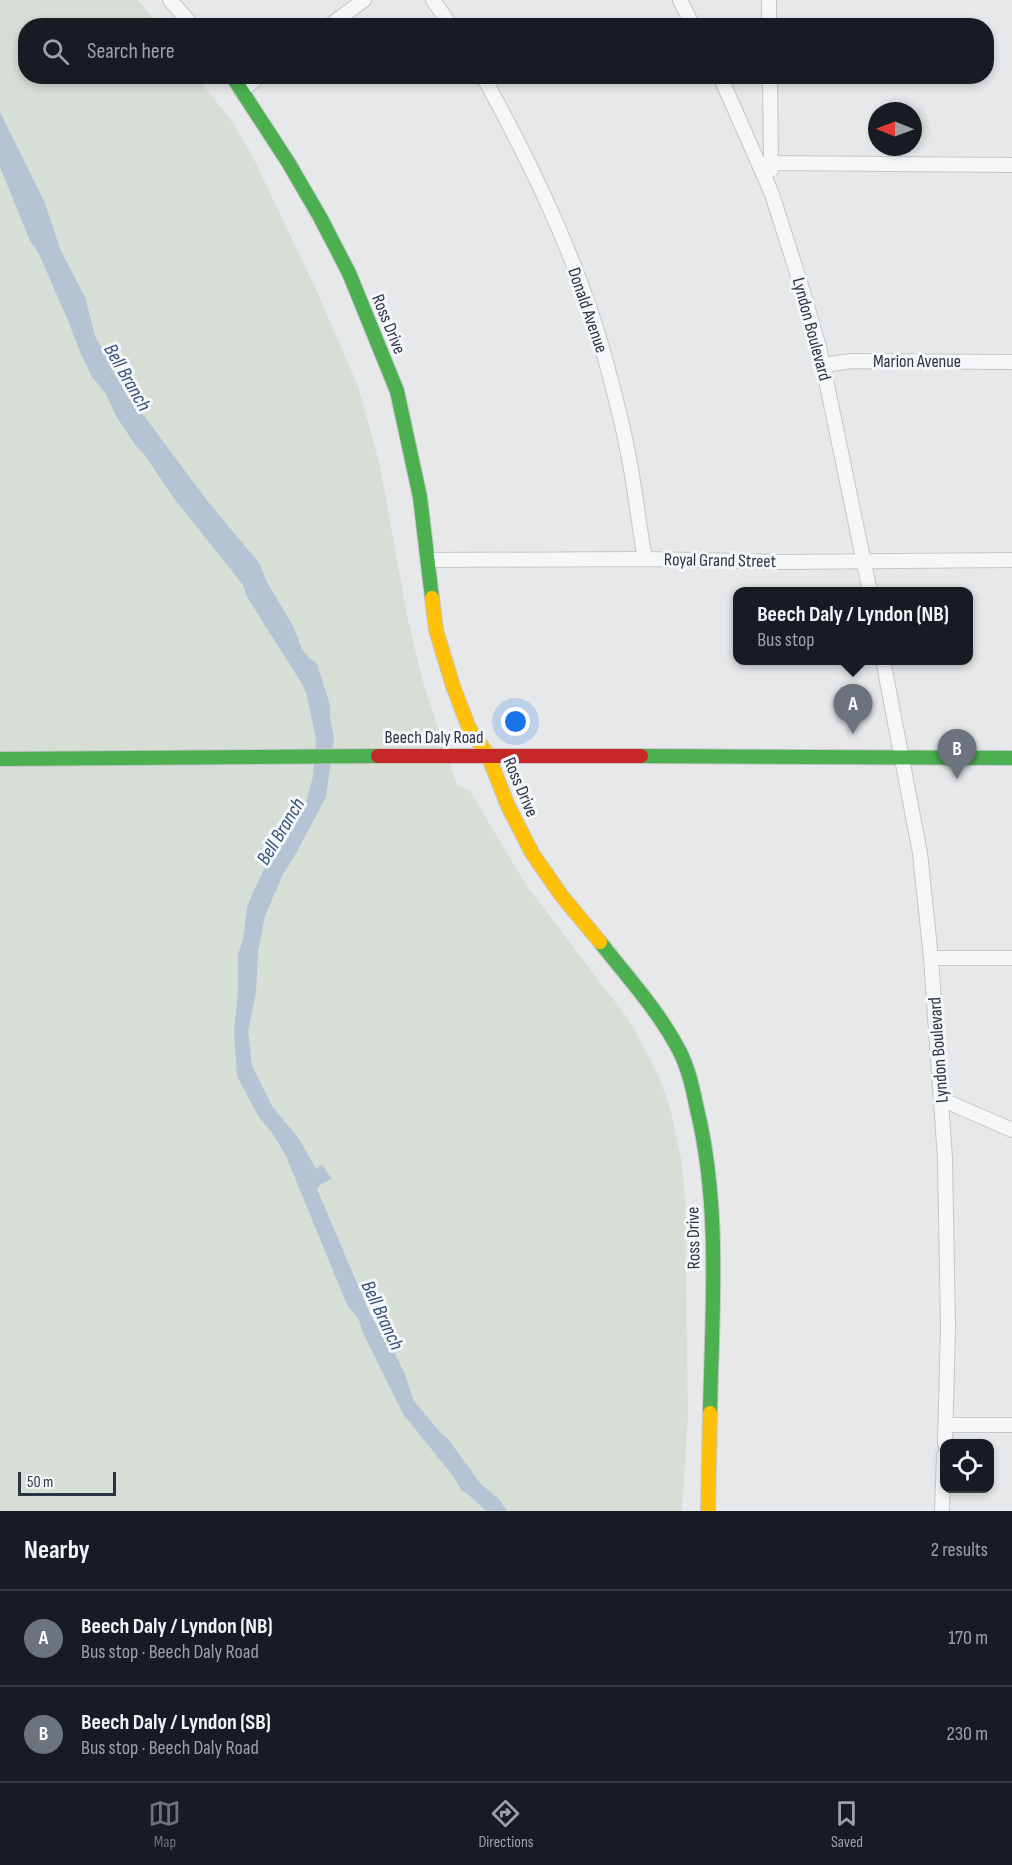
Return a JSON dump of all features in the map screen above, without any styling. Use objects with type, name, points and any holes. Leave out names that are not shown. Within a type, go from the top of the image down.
[{"type":"street","points":[[170,0],[186,18]]},
{"type":"street","points":[[340,18],[364,0]]},
{"type":"street","points":[[433,0],[445,18]]},
{"type":"street","points":[[680,0],[689,18]]},
{"type":"street","points":[[769,0],[769,18]]},
{"type":"street","name":"Ross Drive","points":[[237,84],[288,162],[320,217],[349,273],[397,391],[420,497],[436,630],[469,728],[488,755],[508,806],[532,854],[561,895],[659,1015],[681,1054],[690,1079],[706,1144],[711,1197],[713,1262],[708,1511]]},
{"type":"street","points":[[241,91],[250,84]]},
{"type":"street","name":"Donald Avenue","points":[[487,84],[535,176],[587,300],[622,426],[645,559]]},
{"type":"street","name":"Lyndon Boulevard","points":[[724,84],[772,194],[803,292],[823,365],[869,587]]},
{"type":"street","points":[[770,84],[772,194]]},
{"type":"street","points":[[771,163],[1012,165]]},
{"type":"street","name":"Marion Avenue","points":[[823,365],[852,361],[1012,362]]},
{"type":"street","name":"Royal Grand Street","points":[[428,560],[645,559],[783,562],[1012,560]]},
{"type":"street","name":"Lyndon Boulevard","points":[[884,665],[920,853],[931,958],[941,1099],[947,1255],[945,1439]]},
{"type":"street","name":"Beech Daly Road","points":[[0,759],[363,755],[1012,759]]},
{"type":"street","points":[[931,958],[1012,958]]},
{"type":"street","points":[[941,1099],[1012,1131]]},
{"type":"street","points":[[946,1425],[1012,1425]]},
{"type":"street","points":[[942,1511],[943,1493]]},
{"type":"shaded area","points":[[0,0],[138,0],[152,18],[18,18],[18,84],[202,84],[230,119],[252,155],[319,296],[358,386],[380,466],[407,615],[422,679],[457,785],[470,791],[526,885],[629,1020],[658,1074],[670,1108],[681,1158],[685,1196],[688,1417],[682,1511],[0,1511]]},
{"type":"water","name":"Bell Branch","points":[[0,112],[44,201],[61,251],[85,297],[96,339],[122,377],[121,385],[209,503],[259,563],[267,582],[293,626],[302,649],[317,664],[330,705],[334,738],[326,797],[283,874],[265,916],[258,952],[256,993],[248,1031],[252,1066],[272,1106],[299,1139],[316,1169],[322,1165],[332,1179],[321,1184],[317,1189],[371,1316],[392,1348],[404,1372],[414,1401],[448,1439],[480,1483],[499,1499],[507,1511],[486,1511],[461,1490],[454,1477],[403,1414],[358,1318],[347,1305],[286,1156],[273,1134],[258,1116],[237,1076],[234,1031],[238,991],[238,954],[243,940],[247,908],[284,829],[300,815],[313,776],[316,739],[306,692],[247,597],[243,585],[173,497],[136,446],[116,416],[106,394],[92,377],[39,254],[30,241],[0,167]]},
{"type":"traffic: fast","points":[[237,84],[288,162],[320,217],[349,273],[397,391],[420,497],[432,598]]},
{"type":"traffic: fast","points":[[0,759],[378,756]]},
{"type":"traffic: fast","points":[[641,756],[1012,758]]},
{"type":"traffic: fast","points":[[600,942],[643,995],[672,1037],[683,1059],[692,1087],[705,1146],[712,1222],[713,1299],[710,1413]]},
{"type":"traffic: slow","points":[[432,598],[436,630],[469,728],[488,755],[508,806],[532,853],[561,895],[600,942]]},
{"type":"traffic: slow","points":[[708,1511],[710,1413]]},
{"type":"traffic: jam","points":[[378,756],[641,756]]},
{"type":"place","name":"Beech Daly / Lyndon (NB)","points":[[853,734]]},
{"type":"place","name":"Beech Daly / Lyndon (SB)","points":[[957,779]]}]
